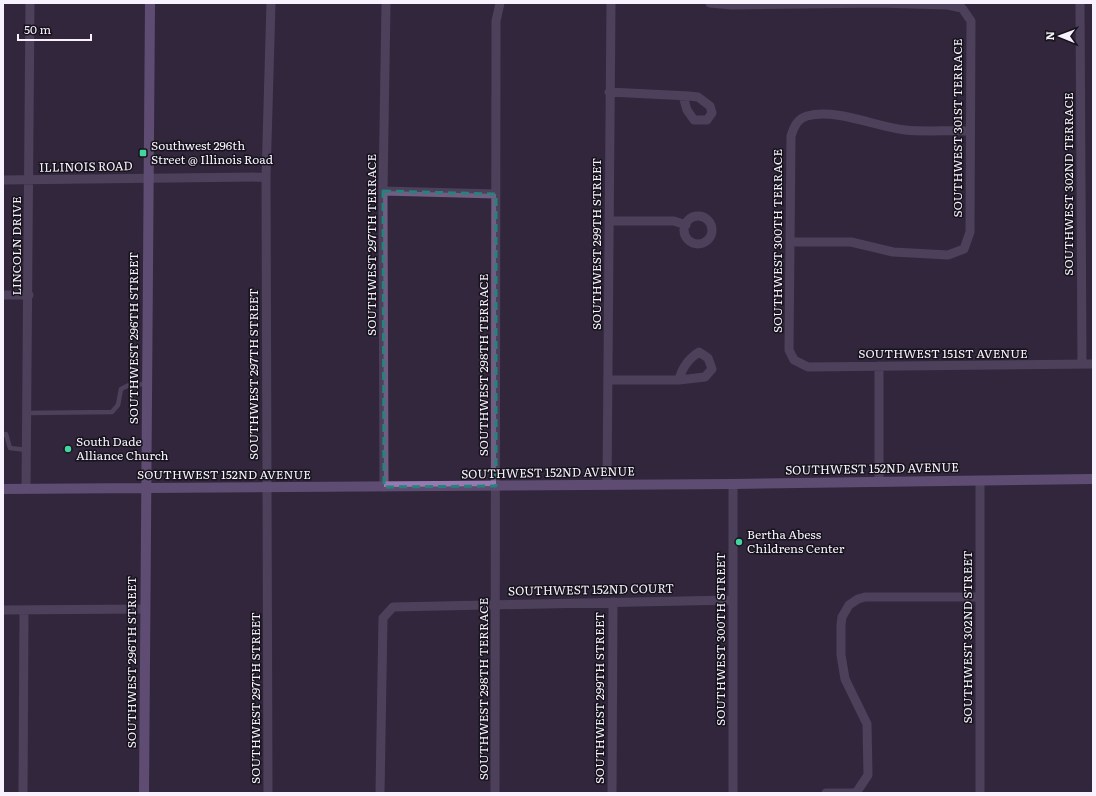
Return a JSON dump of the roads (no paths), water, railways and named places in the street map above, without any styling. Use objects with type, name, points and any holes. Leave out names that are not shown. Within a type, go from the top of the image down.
[{"type":"street","name":"LINCOLN DRIVE","points":[[26,489],[29,295],[28,180],[30,3]]},
{"type":"street","name":"SOUTHWEST 296TH STREET","points":[[144,793],[150,3]]},
{"type":"street","name":"SOUTHWEST 297TH STREET","points":[[268,793],[266,177],[271,3]]},
{"type":"street","name":"SOUTHWEST 297TH TERRACE","points":[[384,487],[383,191],[386,3]]},
{"type":"street","name":"SOUTHWEST 299TH STREET","points":[[607,485],[610,221],[610,3]]},
{"type":"street","points":[[710,3],[732,5],[878,3]]},
{"type":"street","name":"SOUTHWEST 301ST TERRACE","points":[[790,242],[851,242],[893,252],[948,255],[964,249],[970,232],[971,21],[962,8],[948,5],[878,3]]},
{"type":"street","name":"SOUTHWEST 302ND TERRACE","points":[[1080,3],[1082,364]]},
{"type":"street","name":"SOUTHWEST 298TH TERRACE","points":[[495,793],[496,194],[499,6]]},
{"type":"street","points":[[609,92],[683,96]]},
{"type":"street","name":"SOUTHWEST 300TH TERRACE","points":[[794,360],[789,350],[791,136],[797,122],[807,116],[830,115],[848,117],[904,130],[970,131]]},
{"type":"street","name":"ILLINOIS ROAD","points":[[3,180],[266,177]]},
{"type":"street","points":[[383,191],[496,194]]},
{"type":"street","points":[[610,221],[674,221],[686,225]]},
{"type":"street","points":[[3,295],[29,295]]},
{"type":"street","name":"SOUTHWEST 151ST AVENUE","points":[[794,360],[808,366],[1093,364]]},
{"type":"street","points":[[879,366],[879,482]]},
{"type":"street","points":[[608,380],[679,380]]},
{"type":"street","name":"SOUTHWEST 152ND AVENUE","points":[[3,490],[733,484],[1093,479]]},
{"type":"street","name":"SOUTHWEST 302ND STREET","points":[[980,480],[980,793]]},
{"type":"street","name":"SOUTHWEST 300TH STREET","points":[[733,484],[733,793]]},
{"type":"street","points":[[826,793],[856,793],[868,775],[867,724],[845,679],[842,667],[841,625],[842,617],[849,605],[858,599],[865,597],[979,597]]},
{"type":"street","name":"SOUTHWEST 152ND COURT","points":[[380,793],[383,618],[393,607],[732,600]]},
{"type":"street","name":"SOUTHWEST 299TH STREET","points":[[612,793],[613,602]]},
{"type":"street","points":[[3,610],[145,609]]},
{"type":"street","points":[[23,793],[24,610]]},
{"type":"lane","points":[[27,413],[112,412],[118,406],[121,389],[129,385],[147,384]]},
{"type":"lane","points":[[3,435],[6,434],[10,448],[27,450]]},
{"type":"place","name":"Southwest 296th Street @ Illinois Road","points":[[143,153]]},
{"type":"place","name":"South Dade Alliance Church","points":[[68,449]]},
{"type":"place","name":"Bertha Abess Childrens Center","points":[[739,542]]}]
